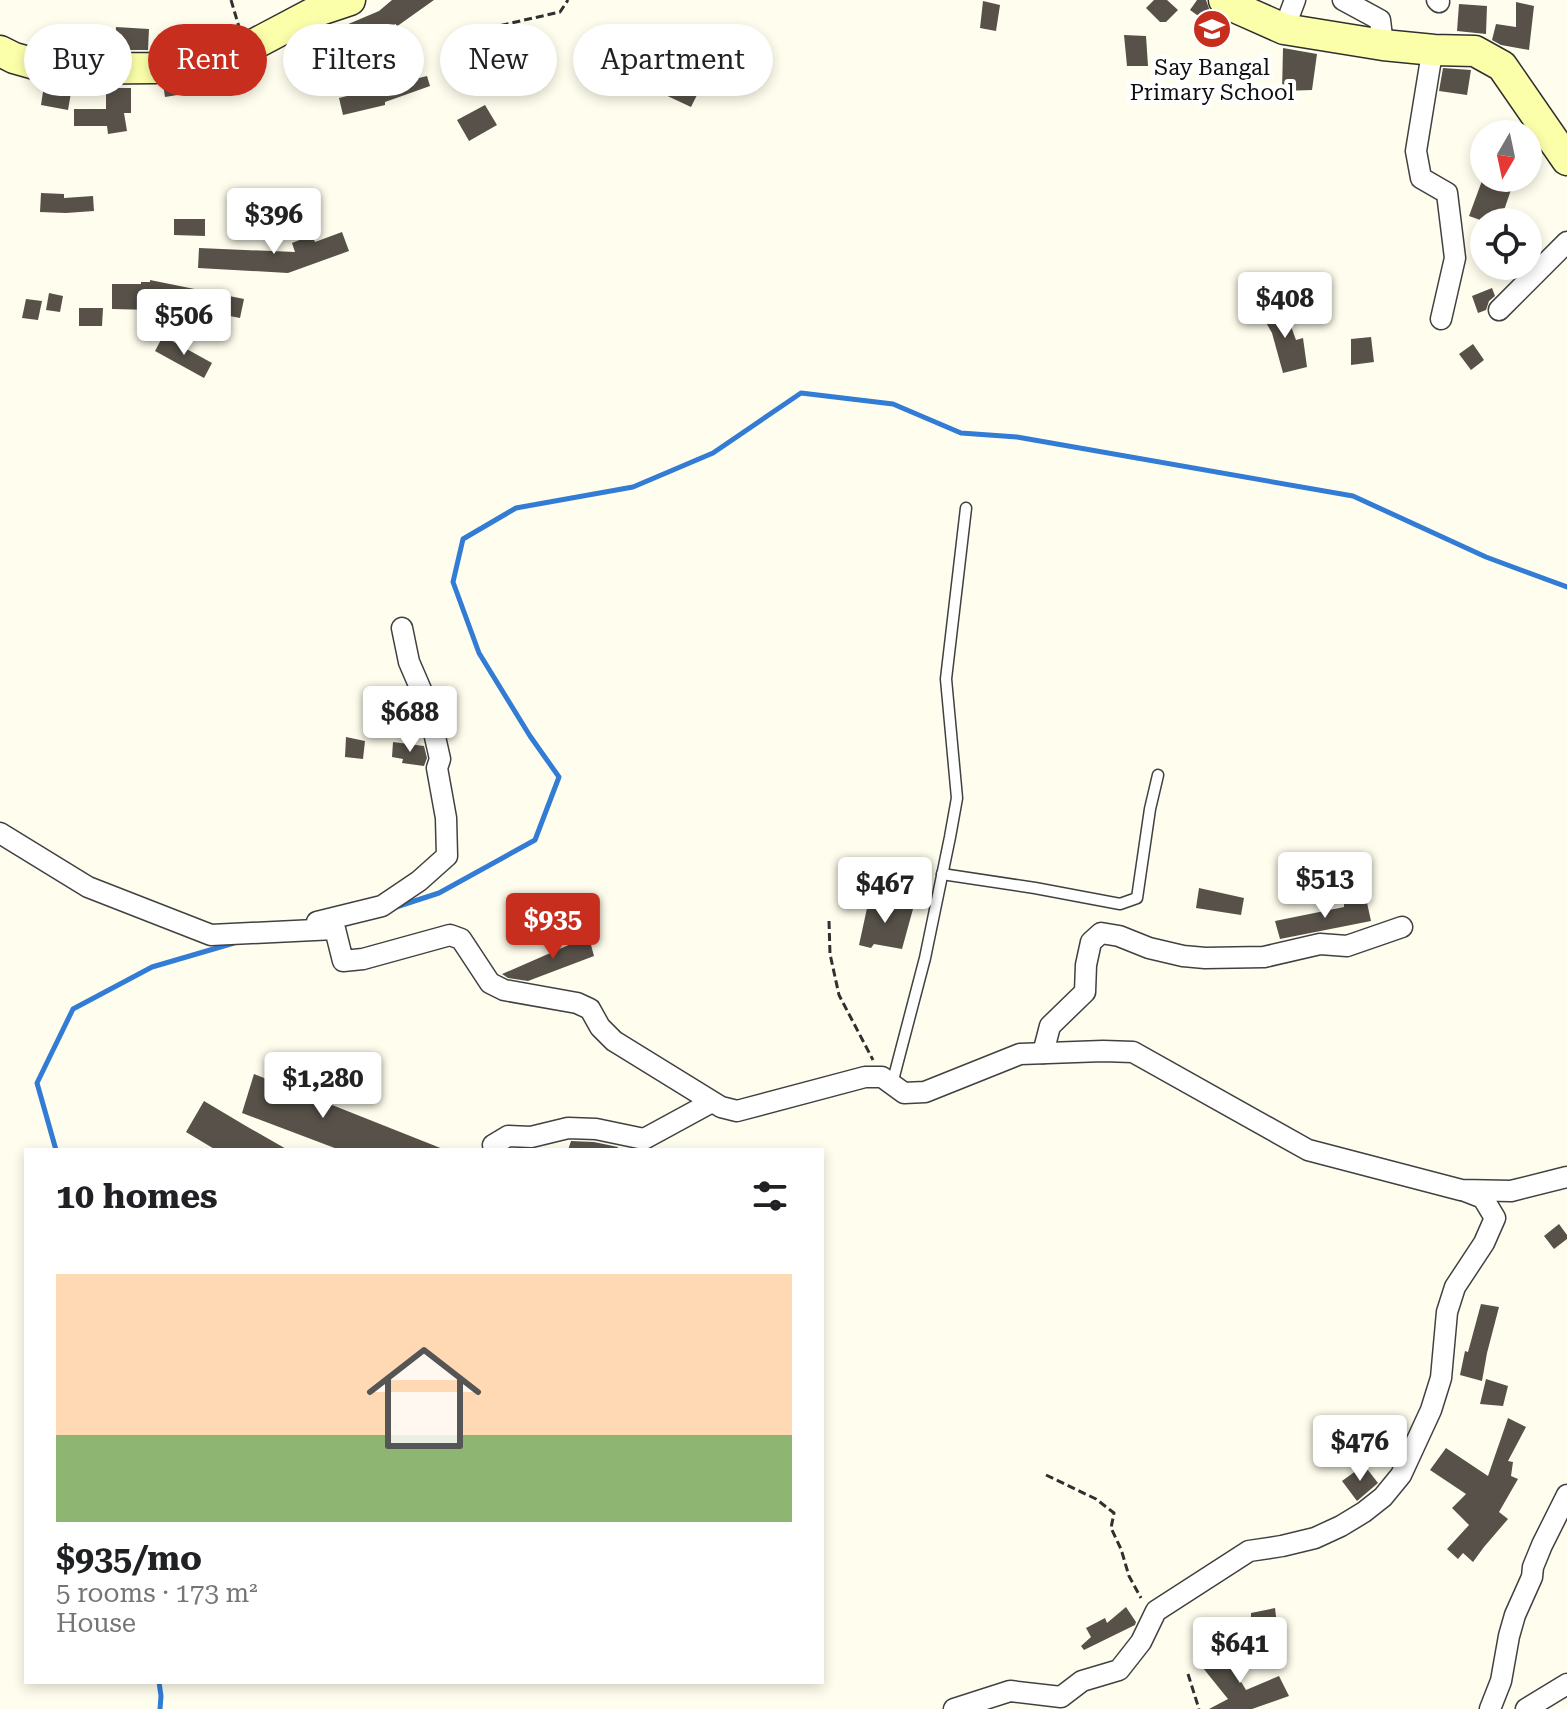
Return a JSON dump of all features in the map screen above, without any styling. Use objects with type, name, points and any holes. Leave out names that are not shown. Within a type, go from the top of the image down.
[{"type":"street","points":[[0,51],[53,69],[154,68],[247,48],[317,11],[350,0]]},
{"type":"street","points":[[1224,0],[1284,29],[1383,45],[1475,51],[1502,66],[1567,160]]},
{"type":"street","points":[[1284,29],[1295,0]]},
{"type":"street","points":[[1343,0],[1380,20],[1383,45]]},
{"type":"street","points":[[1434,50],[1416,151],[1421,178],[1447,193],[1455,258],[1441,319]]},
{"type":"street","points":[[1499,310],[1567,242]]},
{"type":"street","points":[[261,932],[382,906],[419,881],[447,856],[446,818],[437,768],[440,759],[428,706],[409,662],[402,628]]},
{"type":"street","points":[[0,833],[88,887],[211,935],[335,929],[343,961],[363,959],[450,935],[461,939],[490,983],[504,990],[577,1003],[590,1009],[600,1027],[614,1041],[712,1102],[737,1111],[865,1077],[887,1080],[904,1093],[925,1092],[1020,1054],[1133,1052],[1308,1150],[1483,1198],[1495,1218],[1484,1243],[1455,1287],[1447,1312],[1441,1378],[1431,1410],[1401,1475],[1383,1497],[1341,1526],[1315,1538],[1249,1551],[1156,1611],[1141,1642],[1119,1670],[1082,1681],[1061,1697],[1010,1691],[954,1709]]},
{"type":"street","points":[[1043,1053],[1050,1026],[1085,992],[1091,942],[1101,933],[1183,956],[1264,957],[1320,944],[1347,946],[1402,927]]},
{"type":"street","points":[[493,1145],[508,1136],[531,1137],[568,1128],[596,1129],[644,1139],[712,1102]]},
{"type":"street","points":[[1461,1190],[1511,1191],[1567,1177]]},
{"type":"street","points":[[1490,1709],[1501,1681],[1515,1615],[1542,1545],[1567,1495]]},
{"type":"street","points":[[1526,1709],[1567,1684]]},
{"type":"lane","points":[[887,1080],[925,958],[957,798],[946,679],[966,508]]},
{"type":"lane","points":[[942,874],[1120,904],[1137,898],[1158,775]]},
{"type":"path","points":[[507,24],[560,12],[568,0]]},
{"type":"path","points":[[829,921],[830,954],[839,995],[887,1080]]},
{"type":"path","points":[[1046,1475],[1096,1499],[1114,1513],[1111,1528],[1129,1576],[1141,1599],[1156,1611]]},
{"type":"path","points":[[1188,1674],[1199,1709]]},
{"type":"building","points":[[392,0],[434,0],[400,24],[348,24],[379,11]]},
{"type":"building","points":[[1154,0],[1167,0],[1178,10],[1166,22],[1160,22],[1146,8]]},
{"type":"building","points":[[1197,0],[1206,0],[1210,11],[1204,20],[1190,10]]},
{"type":"building","points":[[983,1],[1000,5],[996,31],[980,28]]},
{"type":"building","points":[[1516,2],[1534,6],[1529,50],[1501,45],[1492,40],[1496,24],[1516,27]]},
{"type":"building","points":[[1459,4],[1487,6],[1486,34],[1457,31]]},
{"type":"building","points":[[132,28],[148,29],[148,50],[132,50]]},
{"type":"building","points":[[1124,35],[1146,36],[1148,66],[1127,66]]},
{"type":"building","points":[[1283,48],[1317,54],[1312,90],[1282,91]]},
{"type":"building","points":[[1443,68],[1471,70],[1467,95],[1439,91]]},
{"type":"building","points":[[427,76],[430,86],[424,88],[424,77]]},
{"type":"building","points":[[42,96],[70,96],[68,110],[41,105]]},
{"type":"building","points":[[106,96],[131,96],[131,113],[124,113],[127,131],[108,134],[107,126],[74,126],[74,109],[106,109]]},
{"type":"building","points":[[402,96],[385,102],[385,105],[343,115],[339,98]]},
{"type":"building","points":[[668,96],[696,96],[691,107]]},
{"type":"building","points":[[485,105],[497,125],[469,141],[457,120]]},
{"type":"building","points":[[1478,192],[1510,192],[1505,208],[1472,208]]},
{"type":"building","points":[[41,193],[64,194],[64,198],[93,196],[94,211],[40,212]]},
{"type":"building","points":[[174,219],[205,219],[205,236],[174,235]]},
{"type":"building","points":[[342,232],[349,251],[288,273],[198,268],[199,248],[295,252],[292,243],[312,235],[315,242]]},
{"type":"building","points":[[150,280],[244,299],[240,318],[171,307],[169,331],[151,330],[153,310],[112,309],[112,284],[141,284]]},
{"type":"building","points":[[1492,288],[1495,296],[1486,310],[1478,313],[1472,296]]},
{"type":"building","points":[[49,293],[63,296],[60,312],[46,310]]},
{"type":"building","points":[[26,299],[42,301],[38,320],[22,318]]},
{"type":"building","points":[[1283,304],[1296,340],[1303,338],[1307,367],[1283,373],[1272,333],[1260,312]]},
{"type":"building","points":[[79,308],[103,308],[102,326],[79,326]]},
{"type":"building","points":[[163,336],[212,363],[204,378],[155,351]]},
{"type":"building","points":[[1371,337],[1374,362],[1351,365],[1351,339]]},
{"type":"building","points":[[1473,344],[1484,360],[1471,370],[1459,354]]},
{"type":"building","points":[[346,737],[365,741],[363,759],[345,757]]},
{"type":"building","points":[[393,742],[424,746],[427,758],[424,766],[402,763],[403,759],[392,757]]},
{"type":"building","points":[[1199,888],[1244,898],[1241,915],[1196,908]]},
{"type":"building","points":[[1366,898],[1371,921],[1280,939],[1275,921],[1344,907],[1344,901]]},
{"type":"building","points":[[869,899],[913,909],[902,949],[859,945]]},
{"type":"building","points":[[587,937],[594,956],[528,981],[502,974]]},
{"type":"building","points":[[254,1074],[440,1148],[335,1148],[242,1113]]},
{"type":"building","points":[[204,1101],[285,1148],[213,1148],[186,1132]]},
{"type":"building","points":[[571,1141],[618,1147],[618,1148],[569,1148]]},
{"type":"building","points":[[1559,1224],[1567,1239],[1554,1249],[1544,1236]]},
{"type":"building","points":[[1481,1304],[1499,1307],[1482,1381],[1460,1375]]},
{"type":"building","points":[[1486,1379],[1508,1386],[1503,1406],[1480,1404]]},
{"type":"building","points":[[1508,1418],[1526,1427],[1508,1461],[1513,1462],[1511,1476],[1518,1479],[1499,1512],[1508,1519],[1473,1562],[1463,1553],[1458,1559],[1447,1549],[1469,1525],[1452,1508],[1466,1494],[1430,1470],[1446,1448],[1488,1476]]},
{"type":"building","points":[[1364,1465],[1378,1483],[1357,1501],[1342,1481]]},
{"type":"building","points":[[1126,1607],[1135,1625],[1084,1650],[1081,1646],[1091,1637],[1086,1628],[1105,1618],[1107,1623]]},
{"type":"building","points":[[1275,1608],[1277,1625],[1251,1628],[1251,1613]]},
{"type":"building","points":[[1220,1648],[1246,1690],[1279,1676],[1289,1696],[1252,1709],[1209,1709],[1228,1699],[1199,1663]]},
{"type":"waterway","points":[[396,907],[439,893],[535,840],[559,777],[479,653],[453,582],[463,539],[516,508],[633,487],[713,453],[801,393],[893,404],[961,433],[1017,437],[1353,496],[1486,557],[1567,587]]},
{"type":"waterway","points":[[55,1148],[37,1083],[73,1009],[152,967],[234,943]]},
{"type":"waterway","points":[[159,1684],[160,1709]]},
{"type":"place","name":"Say Bangal Primary School","points":[[1212,29]]}]
